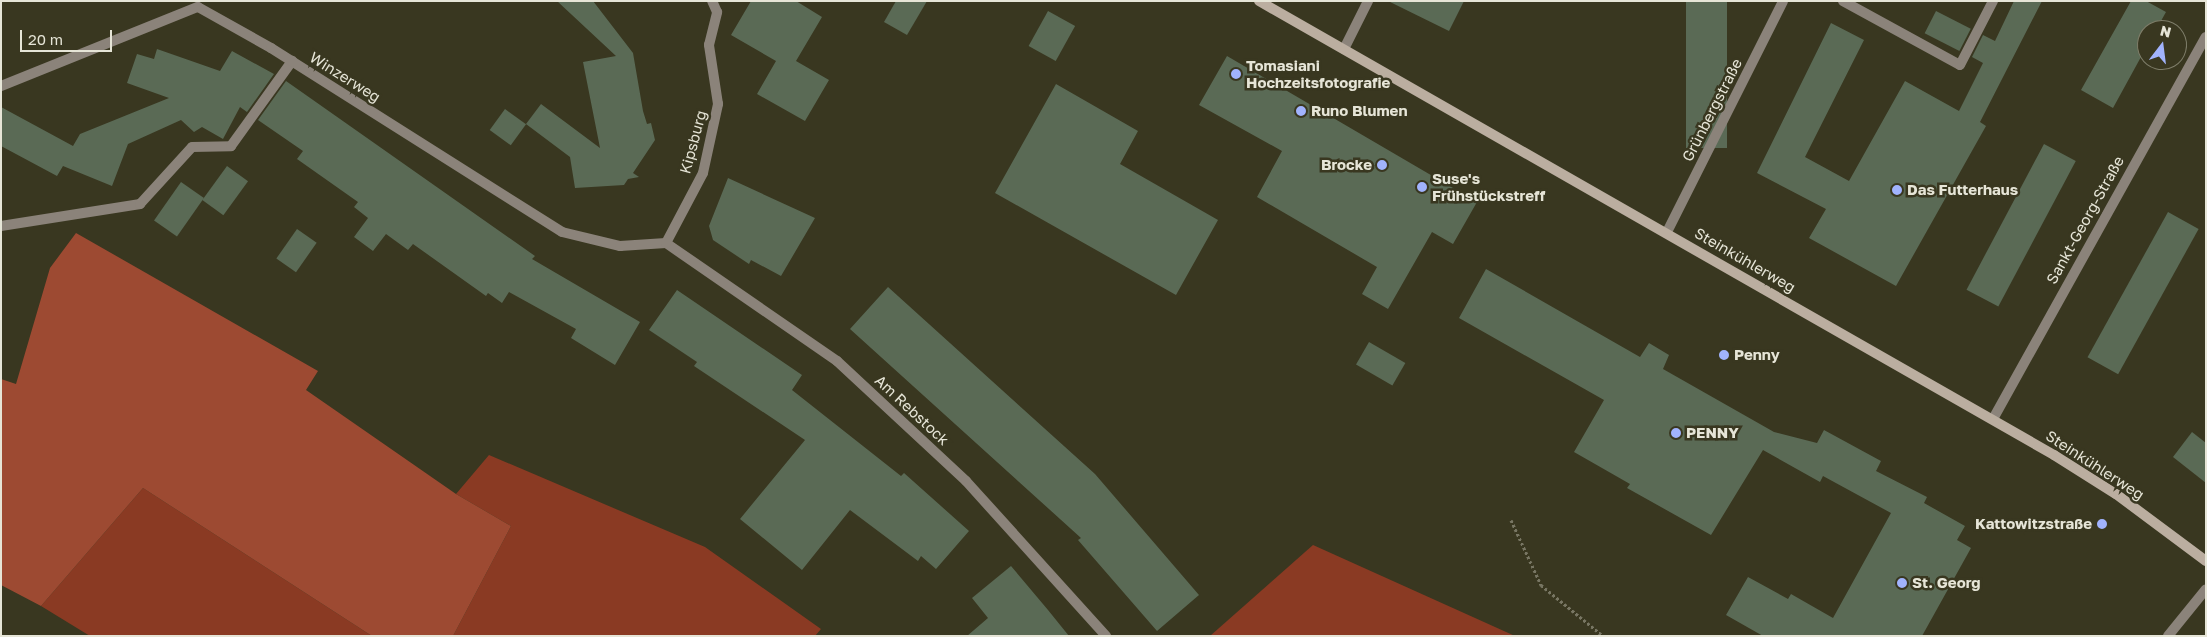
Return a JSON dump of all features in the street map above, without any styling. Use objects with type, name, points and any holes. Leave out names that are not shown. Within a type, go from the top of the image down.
[{"type":"street","points":[[712,1],[717,12]]},
{"type":"street","name":"Kipsburg","points":[[666,243],[703,173],[718,104],[709,45],[717,12],[723,1]]},
{"type":"street","name":"Steinkühlerweg","points":[[1259,1],[1992,419],[2116,494],[2206,561]]},
{"type":"street","points":[[1344,49],[1368,1]]},
{"type":"street","name":"Grünbergstraße","points":[[1667,232],[1783,1]]},
{"type":"street","points":[[1842,1],[1960,66],[1992,1]]},
{"type":"street","name":"Winzerweg","points":[[1,86],[198,7],[292,61],[562,232],[620,246],[666,243]]},
{"type":"street","name":"Sankt-Georg-Straße","points":[[1992,419],[2206,37]]},
{"type":"street","points":[[1,226],[140,204],[192,147],[231,146],[292,61]]},
{"type":"street","name":"Am Rebstock","points":[[666,243],[834,357],[966,481],[1106,636]]},
{"type":"street","points":[[2168,636],[2206,588]]},
{"type":"path","points":[[1511,520],[1541,585],[1603,636]]},
{"type":"shaded area","points":[[76,233],[318,371],[306,390],[456,494],[511,526],[453,636],[372,636],[143,488],[41,606],[1,585],[1,379],[16,384],[50,268]]},
{"type":"shaded area","points":[[489,455],[705,547],[821,629],[815,636],[453,636],[511,526],[456,494]]},
{"type":"shaded area","points":[[143,488],[372,636],[90,636],[41,606]]},
{"type":"shaded area","points":[[1313,545],[1515,636],[1210,636]]},
{"type":"building","points":[[557,1],[593,1],[633,53],[643,111],[647,124],[651,123],[655,140],[633,173],[639,177],[628,179],[624,185],[575,188],[570,157],[526,124],[541,104],[600,148],[583,62],[616,56]]},
{"type":"building","points":[[751,1],[796,1],[822,17],[796,61],[829,80],[805,121],[757,94],[776,61],[731,35]]},
{"type":"building","points":[[896,1],[927,1],[907,35],[884,22]]},
{"type":"building","points":[[1388,1],[1464,1],[1449,31]]},
{"type":"building","points":[[1686,1],[1727,1],[1727,148],[1686,148]]},
{"type":"building","name":"Das Futterhaus","points":[[2014,1],[2042,1],[1980,122],[1986,126],[1896,286],[1809,238],[1826,209],[1757,173],[1831,23],[1864,40],[1805,157],[1849,181],[1905,81],[1959,111],[1983,63],[1972,57],[1983,35],[1995,41]]},
{"type":"building","points":[[2131,1],[2146,1],[2166,12],[2162,20],[2137,20],[2137,64],[2113,108],[2081,90]]},
{"type":"building","points":[[1048,11],[1075,26],[1056,61],[1029,46]]},
{"type":"building","points":[[1936,11],[1971,29],[1959,51],[1925,33]]},
{"type":"building","points":[[157,49],[220,71],[232,51],[274,74],[247,112],[240,107],[223,139],[202,127],[194,132],[181,120],[128,144],[112,186],[63,166],[57,176],[1,146],[1,107],[73,146],[80,134],[169,98],[127,83],[137,54],[154,59]]},
{"type":"building","points":[[1227,56],[1477,202],[1453,244],[1432,232],[1388,309],[1362,294],[1377,267],[1257,197],[1282,151],[1199,105]]},
{"type":"building","points":[[286,81],[535,256],[532,259],[640,322],[615,365],[571,338],[576,329],[509,292],[502,303],[488,293],[486,296],[413,244],[408,250],[386,234],[373,251],[354,237],[368,218],[354,207],[358,202],[297,159],[303,151],[258,120]]},
{"type":"building","points":[[1056,84],[1138,131],[1120,164],[1218,220],[1176,295],[995,193]]},
{"type":"building","points":[[505,109],[526,124],[511,145],[490,130]]},
{"type":"building","points":[[2044,144],[2076,161],[1998,307],[1967,290]]},
{"type":"building","points":[[227,166],[248,181],[223,215],[202,200]]},
{"type":"building","points":[[728,178],[815,218],[781,276],[751,260],[749,264],[713,240],[709,226]]},
{"type":"building","points":[[181,182],[204,198],[177,237],[154,221]]},
{"type":"building","points":[[2168,212],[2199,229],[2118,374],[2088,357]]},
{"type":"building","points":[[297,229],[317,243],[296,272],[276,258]]},
{"type":"building","points":[[1486,269],[1640,357],[1649,343],[1669,355],[1663,369],[1774,432],[1817,443],[1824,430],[1881,461],[1876,471],[1927,497],[1924,503],[1965,526],[1957,540],[1971,548],[1922,636],[1763,636],[1726,615],[1748,577],[1788,599],[1791,594],[1833,618],[1891,513],[1823,476],[1820,482],[1763,450],[1711,535],[1627,488],[1630,484],[1574,452],[1604,400],[1459,318]]},
{"type":"building","points":[[888,287],[1095,474],[1199,595],[1157,631],[1078,540],[1081,538],[850,329]]},
{"type":"building","points":[[677,290],[802,375],[792,390],[901,476],[904,473],[969,531],[936,569],[921,556],[918,561],[850,510],[802,570],[740,519],[805,440],[694,366],[697,362],[649,330]]},
{"type":"building","points":[[1369,342],[1405,363],[1392,386],[1356,365]]},
{"type":"building","points":[[2192,432],[2206,443],[2206,483],[2173,457]]},
{"type":"building","points":[[1011,566],[1069,636],[967,636],[988,618],[972,598]]},
{"type":"place","name":"Tomasiani Hochzeitsfotografie","points":[[1236,74]]},
{"type":"place","name":"Runo Blumen","points":[[1301,111]]},
{"type":"place","name":"Brocke","points":[[1382,165]]},
{"type":"place","name":"Suse's Frühstückstreff","points":[[1422,187]]},
{"type":"place","name":"Das Futterhaus","points":[[1897,190]]},
{"type":"place","name":"Penny","points":[[1724,355]]},
{"type":"place","name":"PENNY","points":[[1676,433]]},
{"type":"place","name":"Kattowitzstraße","points":[[2102,524]]},
{"type":"place","name":"St. Georg","points":[[1902,583]]}]
